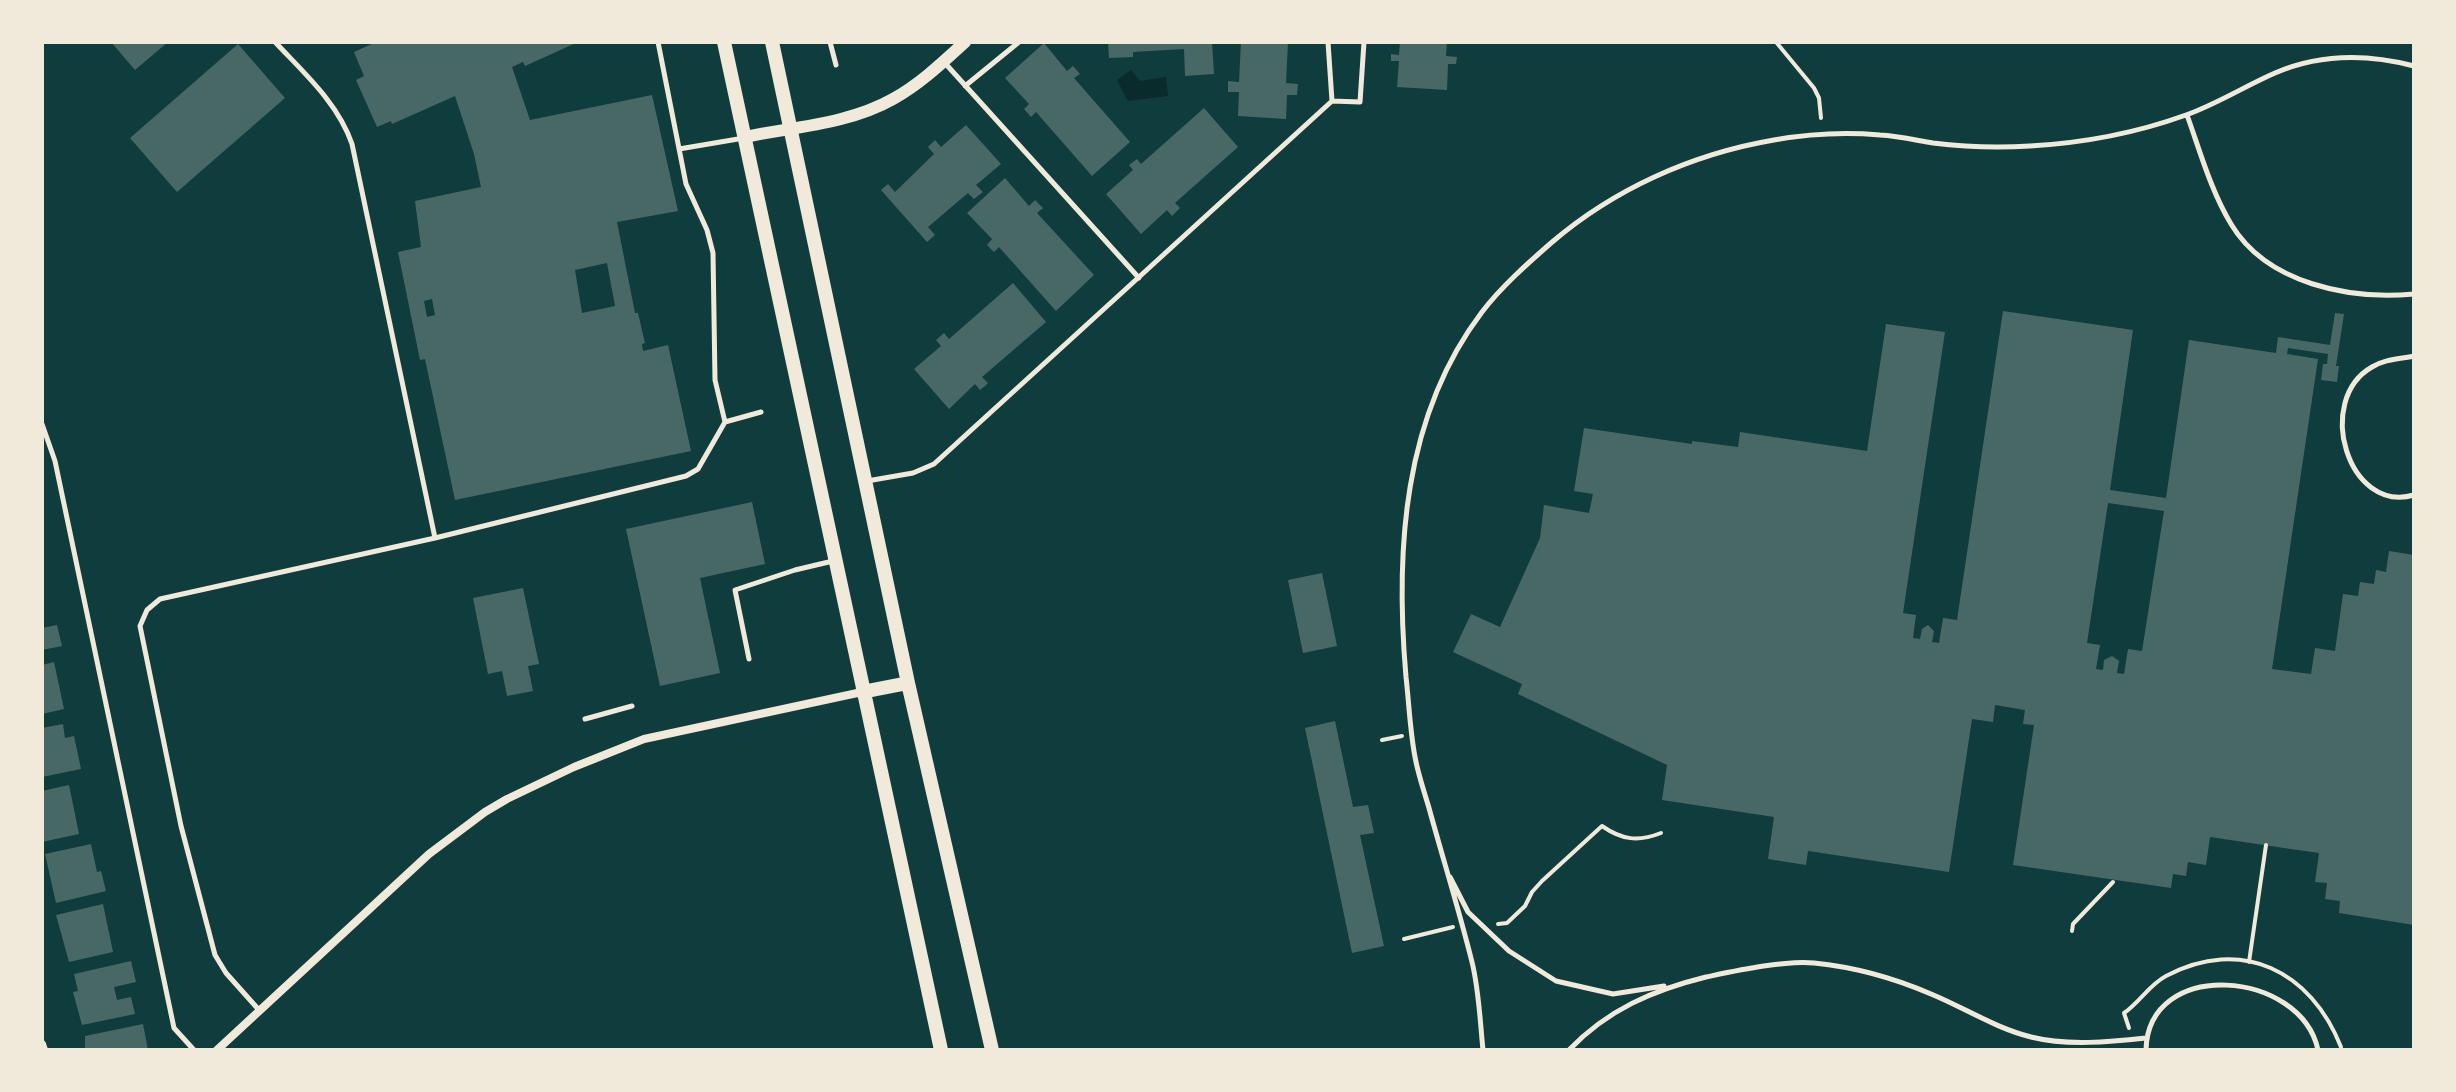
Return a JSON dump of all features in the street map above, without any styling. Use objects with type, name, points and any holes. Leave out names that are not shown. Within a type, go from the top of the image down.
[{"type":"main road","points":[[724,42],[941,1050]]},
{"type":"main road","points":[[772,42],[908,683],[992,1050]]},
{"type":"main road","points":[[862,692],[908,683]]},
{"type":"street","points":[[745,137],[838,119],[890,101],[914,87],[965,42]]},
{"type":"street","points":[[217,1050],[429,854],[507,799],[574,767],[644,739],[862,692]]},
{"type":"street","points":[[42,1044],[44,1050]]},
{"type":"lane","points":[[275,42],[332,105],[352,144],[435,538]]},
{"type":"lane","points":[[259,1010],[226,973],[215,955],[181,826],[140,626],[147,610],[160,599],[435,538],[686,476],[698,469],[725,422],[715,380],[713,253],[707,230],[686,184],[658,42]]},
{"type":"lane","points":[[830,42],[836,65]]},
{"type":"lane","points":[[965,86],[1019,42]]},
{"type":"lane","points":[[1328,42],[1332,101]]},
{"type":"lane","points":[[866,481],[913,473],[934,464],[1332,101],[1360,102],[1364,42]]},
{"type":"lane","points":[[1483,1050],[1473,966],[1415,757],[1401,620],[1406,504],[1420,439],[1438,388],[1483,310],[1527,264],[1576,222],[1610,200],[1657,175],[1705,156],[1742,146],[1778,139],[1851,134],[1973,147],[2061,144],[2122,134],[2187,115],[2303,64],[2356,57],[2387,59],[2414,66]]},
{"type":"lane","points":[[944,62],[1139,278]]},
{"type":"lane","points":[[2187,115],[2223,210],[2239,236],[2258,255],[2285,273],[2328,287],[2382,295],[2414,294]]},
{"type":"lane","points":[[679,149],[745,137]]},
{"type":"lane","points":[[2414,356],[2387,361],[2362,374],[2349,391],[2341,424],[2348,457],[2371,487],[2390,497],[2401,499],[2414,495]]},
{"type":"lane","points":[[725,422],[761,412]]},
{"type":"lane","points":[[42,424],[55,461],[174,1028],[194,1050]]},
{"type":"lane","points":[[749,659],[735,590],[834,561]]},
{"type":"lane","points":[[585,719],[632,706]]},
{"type":"lane","points":[[1442,857],[1468,912],[1509,951],[1556,981],[1613,994],[1742,969],[1813,963],[1863,971],[1898,982],[1931,994],[1998,1027],[2034,1038],[2077,1042],[2146,1038]]},
{"type":"lane","points":[[2146,1050],[2146,1038],[2153,1017],[2169,1001],[2194,989],[2231,984],[2255,990],[2288,1005],[2309,1027],[2318,1050]]},
{"type":"lane","points":[[1569,1050],[1585,1033],[1619,1010],[1670,985]]},
{"type":"path","points":[[1776,42],[1819,98],[1821,118]]},
{"type":"path","points":[[1482,925],[1507,923],[1525,906],[1542,881],[1602,826],[1615,835],[1630,839],[1646,839],[1661,833]]},
{"type":"path","points":[[2249,962],[2266,845]]},
{"type":"path","points":[[2072,931],[2073,924],[2113,882]]},
{"type":"path","points":[[1404,939],[1460,925]]},
{"type":"water","points":[[1131,70],[1140,81],[1166,77],[1168,96],[1128,101],[1117,80]]},
{"type":"building","points":[[111,42],[168,42],[135,70]]},
{"type":"building","points":[[376,42],[578,42],[525,66],[523,62],[512,67],[530,120],[652,95],[678,211],[617,222],[635,313],[638,313],[645,343],[642,344],[643,351],[668,345],[691,451],[455,500],[425,359],[420,360],[398,252],[421,247],[415,201],[481,187],[474,154],[455,96],[392,124],[391,121],[377,127],[356,80],[364,76],[354,52]],"holes":[[[607,263],[615,306],[582,313],[575,270]],[[432,299],[435,315],[427,317],[424,301]]]},
{"type":"building","points":[[1108,42],[1212,42],[1214,74],[1185,76],[1184,49],[1133,52],[1133,57],[1109,58]]},
{"type":"building","points":[[1241,42],[1288,42],[1286,83],[1298,84],[1297,95],[1287,95],[1286,119],[1238,116],[1239,92],[1228,92],[1228,81],[1239,82]]},
{"type":"building","points":[[1400,42],[1447,42],[1446,56],[1457,57],[1456,64],[1448,64],[1447,90],[1397,87],[1399,61],[1391,61],[1391,54],[1399,55]]},
{"type":"building","points":[[1044,43],[1067,71],[1073,66],[1080,74],[1074,78],[1130,142],[1092,176],[1036,112],[1031,117],[1024,109],[1029,104],[1005,78]]},
{"type":"building","points":[[238,44],[285,98],[177,192],[130,138]]},
{"type":"building","points":[[1204,108],[1238,147],[1175,203],[1180,208],[1172,216],[1167,210],[1141,234],[1106,194],[1133,170],[1129,165],[1137,159],[1141,164]]},
{"type":"building","points":[[966,125],[1001,164],[976,185],[983,192],[974,199],[968,193],[928,227],[935,235],[927,242],[881,190],[888,184],[895,192],[934,154],[928,147],[935,140],[941,147]]},
{"type":"building","points":[[1005,178],[1029,206],[1035,200],[1043,208],[1037,213],[1094,275],[1056,311],[999,247],[994,252],[987,245],[992,239],[967,213]]},
{"type":"building","points":[[1013,283],[1046,322],[982,377],[988,383],[985,386],[980,390],[975,384],[949,409],[914,369],[941,346],[936,340],[944,333],[949,339]]},
{"type":"building","points":[[2003,311],[2133,330],[2110,490],[2166,498],[2189,340],[2276,353],[2278,337],[2330,345],[2335,313],[2344,314],[2336,366],[2339,366],[2337,382],[2321,380],[2328,354],[2288,348],[2287,354],[2318,359],[2272,669],[2311,674],[2315,648],[2335,651],[2343,594],[2358,596],[2360,582],[2374,584],[2376,570],[2386,572],[2389,551],[2414,555],[2414,925],[2339,913],[2340,901],[2325,899],[2327,883],[2315,882],[2319,853],[2210,837],[2206,865],[2188,862],[2186,876],[2173,874],[2171,888],[2013,865],[2034,725],[2023,724],[2025,710],[1995,705],[1993,722],[1972,719],[1949,872],[1808,851],[1806,865],[1768,859],[1774,817],[1662,800],[1667,765],[1518,694],[1522,684],[1453,652],[1471,614],[1500,627],[1540,538],[1544,505],[1589,513],[1593,494],[1574,491],[1584,428],[1692,444],[1692,441],[1738,447],[1740,432],[1867,451],[1886,324],[1945,332],[1903,613],[1916,615],[1913,638],[1920,639],[1922,629],[1928,625],[1934,631],[1932,642],[1939,643],[1943,618],[1957,620]],"holes":[[[2108,503],[2164,511],[2142,651],[2128,649],[2124,674],[2117,673],[2119,661],[2112,656],[2104,660],[2103,670],[2096,669],[2100,645],[2087,643]]]},
{"type":"building","points":[[752,502],[765,564],[700,578],[720,673],[660,686],[626,529]]},
{"type":"building","points":[[1322,573],[1337,646],[1303,653],[1288,580]]},
{"type":"building","points":[[523,588],[539,664],[528,666],[533,691],[507,696],[502,671],[488,674],[473,598]]},
{"type":"building","points":[[57,625],[62,646],[42,650],[42,628]]},
{"type":"building","points":[[54,662],[64,709],[42,714],[42,665]]},
{"type":"building","points":[[1335,721],[1353,807],[1368,805],[1374,833],[1360,835],[1384,946],[1352,953],[1305,728]]},
{"type":"building","points":[[63,724],[65,738],[74,736],[81,769],[42,777],[42,728]]},
{"type":"building","points":[[69,785],[79,834],[42,842],[42,791]]},
{"type":"building","points":[[91,844],[97,872],[101,871],[106,891],[56,903],[45,854]]},
{"type":"building","points":[[103,904],[113,952],[69,962],[56,915]]},
{"type":"building","points":[[131,961],[136,982],[114,987],[117,1000],[131,997],[135,1014],[82,1025],[73,992],[78,991],[74,974]]},
{"type":"building","points":[[143,1024],[148,1050],[85,1050],[85,1036]]}]
